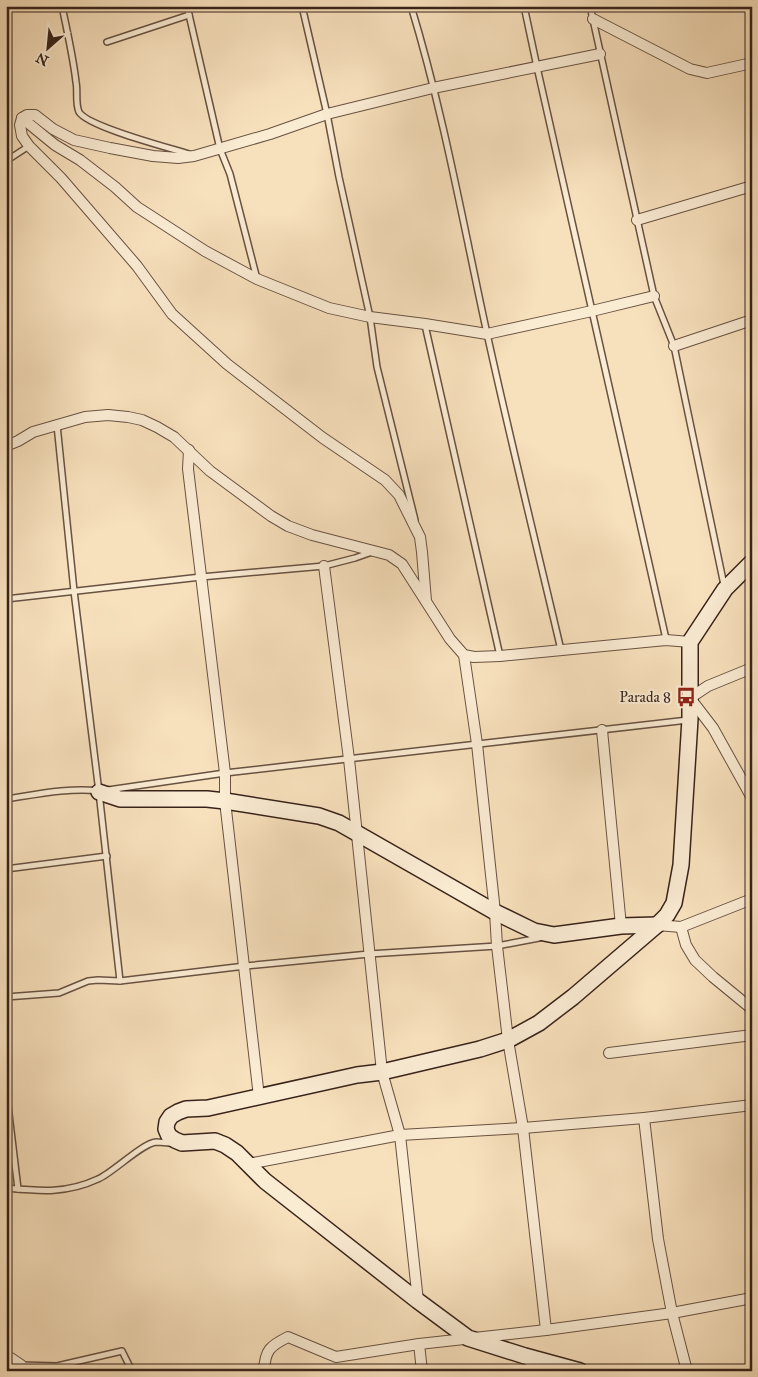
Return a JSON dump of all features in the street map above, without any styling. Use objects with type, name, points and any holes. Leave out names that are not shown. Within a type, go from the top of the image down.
[{"type":"street","points":[[593,19],[690,69],[707,73],[752,63]]},
{"type":"street","points":[[426,601],[420,537],[399,495],[385,480],[323,438],[227,364],[172,314],[137,266],[61,178],[29,146],[22,136],[20,125],[22,118],[27,115],[34,115],[53,129],[74,140],[153,156],[178,158],[220,149],[327,114],[433,88],[600,54]]},
{"type":"street","points":[[22,118],[55,145],[80,160],[108,181],[137,207],[205,251],[257,279],[329,308],[370,317],[487,334],[654,296]]},
{"type":"street","points":[[637,220],[752,186]]},
{"type":"street","points":[[674,346],[752,320]]},
{"type":"street","points":[[6,446],[18,442],[34,432],[85,417],[108,415],[128,417],[157,426],[174,437],[210,471],[271,516],[288,526],[342,544],[389,555],[402,564],[450,639],[464,655],[477,744],[508,1040],[523,1128],[546,1330]]},
{"type":"street","points":[[189,450],[189,477],[225,773],[225,801],[259,1097]]},
{"type":"street","points":[[580,1371],[468,1338],[265,1181],[237,1153],[215,1141],[182,1143],[168,1136],[167,1122],[171,1116],[186,1109],[208,1108],[357,1075],[382,1072],[480,1049],[508,1040],[539,1023],[573,997],[657,925],[667,915],[674,903],[680,874],[690,720],[690,642],[725,589],[752,562]]},
{"type":"street","points":[[324,566],[349,759],[382,1072],[400,1135],[418,1301]]},
{"type":"street","points":[[464,655],[474,657],[500,656],[666,640],[690,642]]},
{"type":"street","points":[[690,698],[708,686],[752,668]]},
{"type":"street","points":[[690,698],[712,728],[752,798]]},
{"type":"street","points":[[602,730],[621,926]]},
{"type":"street","points":[[99,792],[120,798],[207,799],[319,816],[340,823],[495,912],[534,931],[554,935],[621,926],[657,925],[681,927],[752,899]]},
{"type":"street","points":[[681,927],[686,945],[695,960],[752,1009]]},
{"type":"street","points":[[610,1053],[752,1035]]},
{"type":"street","points":[[248,1164],[400,1135],[523,1128],[644,1118],[752,1105]]},
{"type":"street","points":[[644,1118],[658,1240],[672,1313],[687,1371]]},
{"type":"street","points":[[264,1371],[264,1357],[274,1344],[288,1337],[336,1357],[419,1344],[546,1330],[672,1313],[752,1298]]},
{"type":"street","points":[[419,1344],[422,1371]]},
{"type":"street","points":[[6,1355],[22,1368]]},
{"type":"street","points":[[525,1356],[538,1371]]},
{"type":"lane","points":[[62,6],[77,84],[80,113],[96,124],[143,141],[194,156]]},
{"type":"lane","points":[[187,6],[220,149],[230,174],[257,279]]},
{"type":"lane","points":[[302,6],[370,317],[377,367],[420,537]]},
{"type":"lane","points":[[411,6],[442,122],[487,334],[561,651]]},
{"type":"lane","points":[[524,6],[666,640]]},
{"type":"lane","points":[[590,6],[654,296],[674,346],[725,589]]},
{"type":"lane","points":[[107,42],[189,15]]},
{"type":"lane","points":[[6,161],[29,146]]},
{"type":"lane","points":[[424,324],[500,656]]},
{"type":"lane","points":[[57,424],[74,591],[107,856],[120,981]]},
{"type":"lane","points":[[6,599],[202,577],[324,566],[375,551]]},
{"type":"lane","points":[[6,798],[73,790],[99,792],[225,773],[690,720]]},
{"type":"lane","points":[[6,869],[107,856]]},
{"type":"lane","points":[[6,996],[59,993],[88,981],[120,981],[370,954],[497,946],[554,935]]},
{"type":"lane","points":[[6,1089],[18,1189]]},
{"type":"lane","points":[[6,1188],[52,1191],[77,1187],[99,1179],[141,1149],[155,1142],[182,1143]]},
{"type":"lane","points":[[22,1368],[57,1366],[122,1351],[132,1371]]},
{"type":"place","name":"Parada 8","points":[[686,697]]}]
